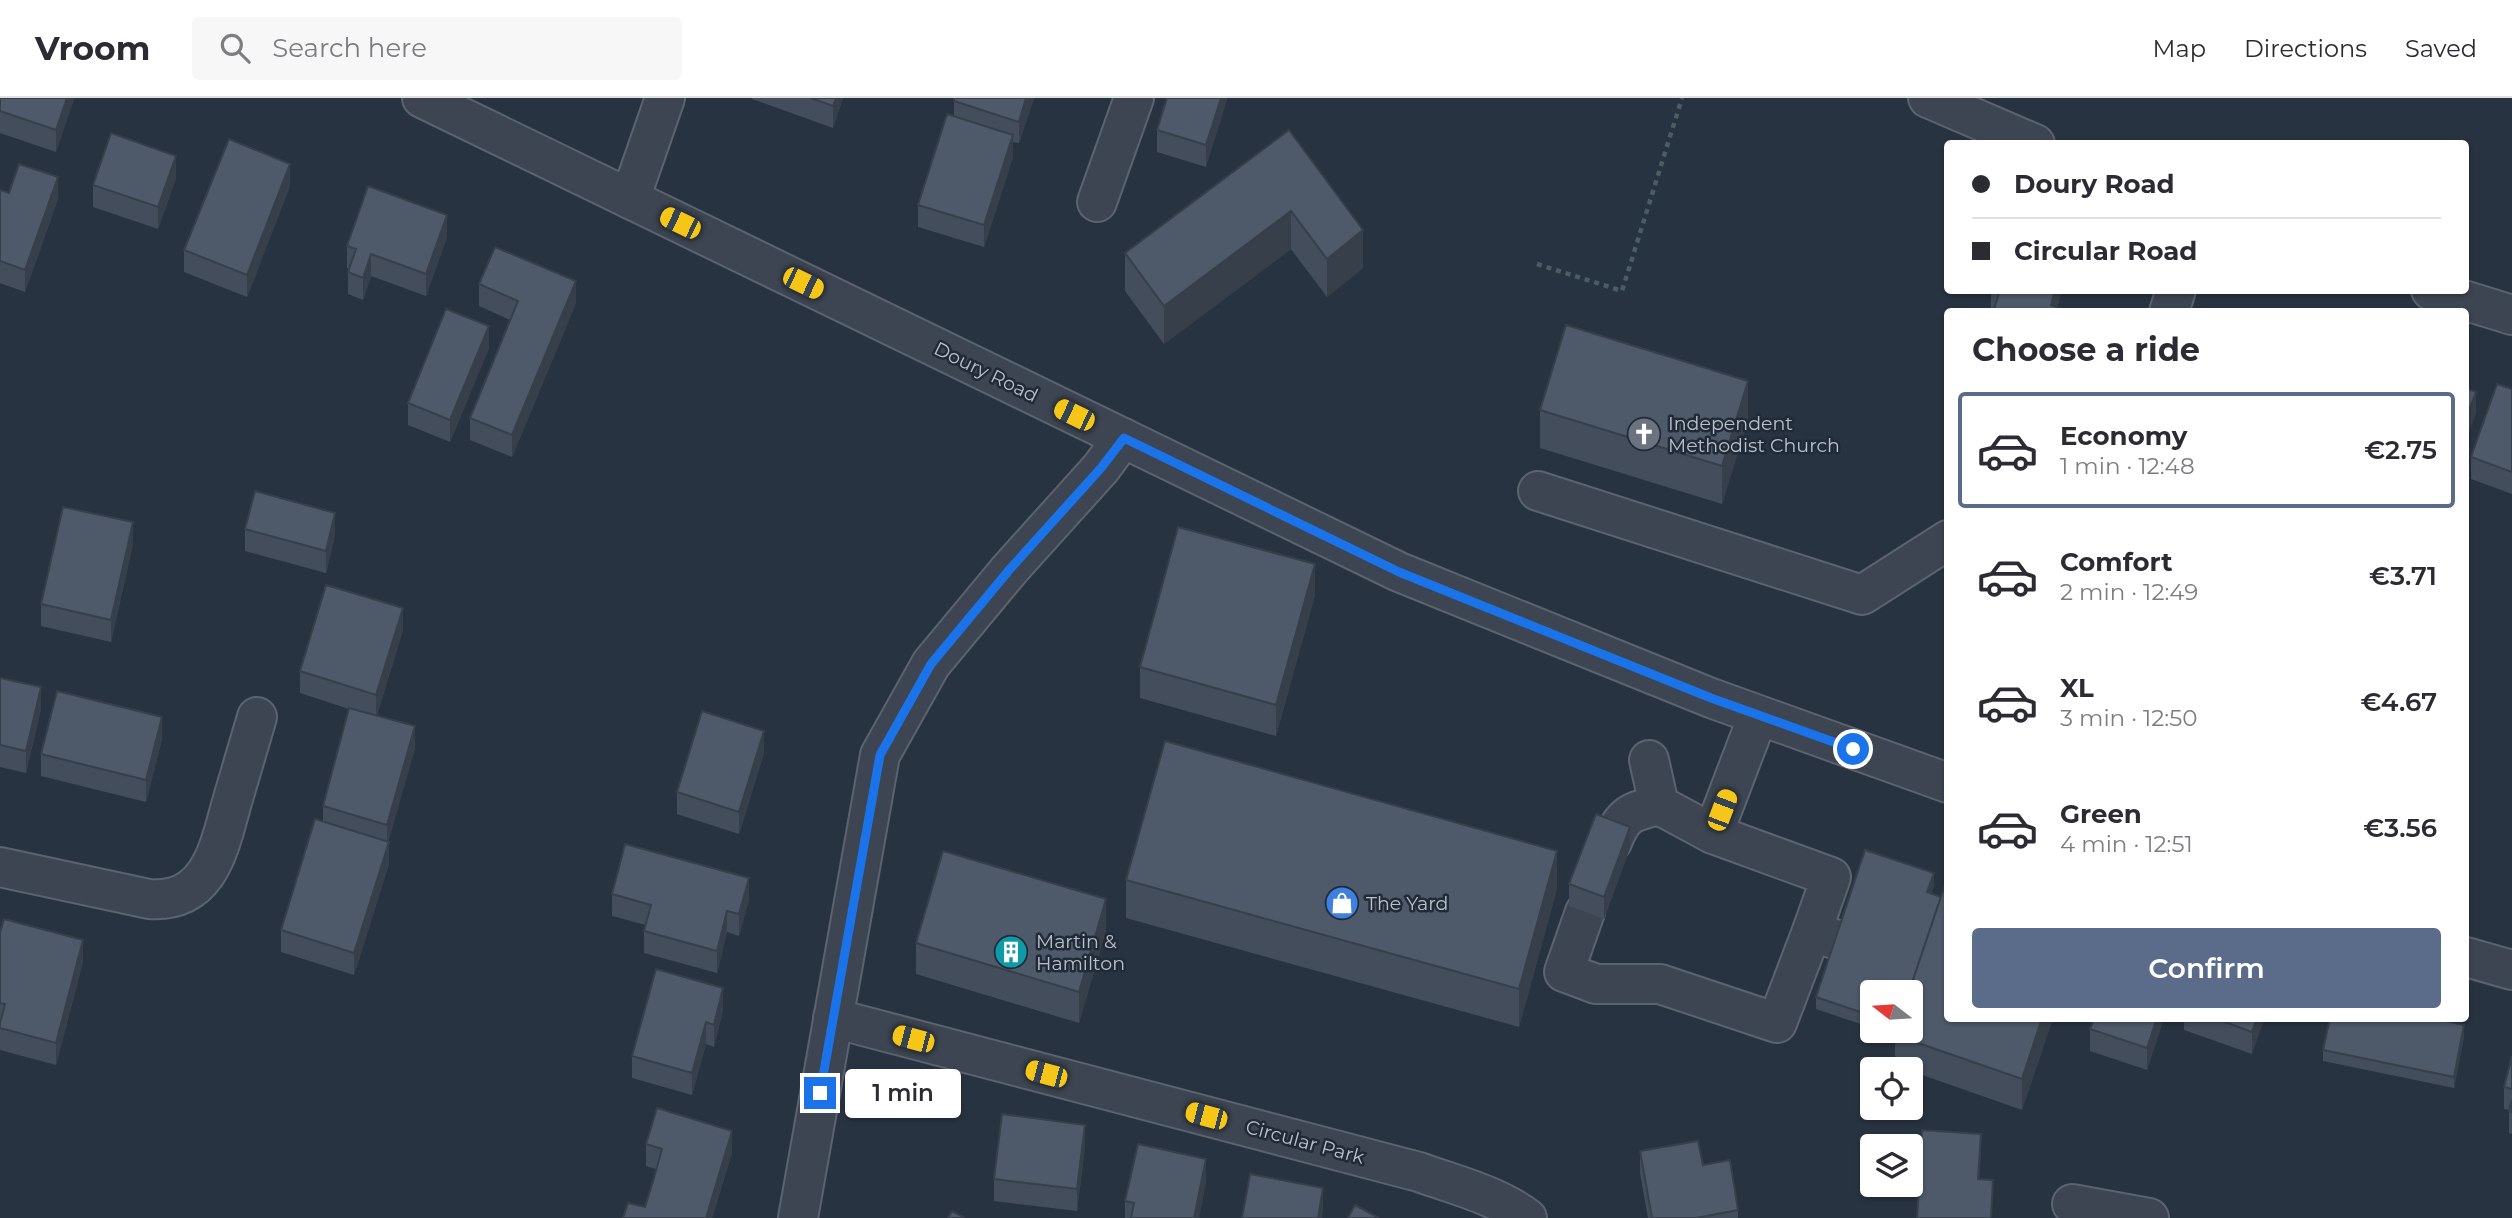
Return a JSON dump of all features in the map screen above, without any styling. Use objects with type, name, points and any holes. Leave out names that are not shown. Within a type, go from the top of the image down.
[{"type":"street","name":"Doury Road","points":[[422,98],[1399,572],[1758,716],[1944,782]]},
{"type":"street","points":[[630,199],[665,98]]},
{"type":"street","points":[[1097,202],[1134,98]]},
{"type":"street","points":[[1928,98],[1981,108],[2029,140]]},
{"type":"street","points":[[2444,294],[2512,315]]},
{"type":"street","points":[[798,1218],[880,755],[931,664],[1124,438]]},
{"type":"street","points":[[1538,491],[1862,595],[1944,543]]},
{"type":"street","points":[[1713,834],[1758,716]]},
{"type":"street","points":[[0,867],[149,899],[165,900],[182,894],[203,877],[217,856],[257,717]]},
{"type":"street","points":[[1649,760],[1659,806]]},
{"type":"street","points":[[1585,912],[1564,972],[1596,984],[1660,984],[1777,1023],[1825,936],[1831,877],[1713,834],[1659,806],[1632,811],[1619,823],[1612,842]]},
{"type":"street","points":[[2469,958],[2512,970]]},
{"type":"street","name":"Circular Park","points":[[833,1018],[1419,1172],[1478,1193],[1518,1211],[1527,1218]]},
{"type":"street","points":[[2072,1204],[2149,1218]]},
{"type":"path","points":[[1537,264],[1622,291],[1682,98]]},
{"type":"building","points":[[0,98],[67,98],[56,130],[0,111]]},
{"type":"building","points":[[811,98],[836,98],[833,106]]},
{"type":"building","points":[[954,98],[1026,98],[1019,122],[954,101]]},
{"type":"building","points":[[1167,98],[1221,98],[1206,145],[1157,130]]},
{"type":"building","points":[[947,114],[1013,135],[984,225],[918,205]]},
{"type":"building","points":[[1289,130],[1363,230],[1327,259],[1291,211],[1164,306],[1125,253]]},
{"type":"building","points":[[111,133],[176,156],[158,207],[93,185]]},
{"type":"building","points":[[229,139],[290,164],[247,275],[184,250]]},
{"type":"building","points":[[19,164],[58,177],[25,270],[0,261],[0,190],[9,193]]},
{"type":"building","points":[[368,186],[447,215],[426,274],[371,254],[363,278],[348,272],[356,249],[347,246]]},
{"type":"building","points":[[495,247],[576,281],[512,435],[470,418],[518,301],[479,284]]},
{"type":"building","points":[[1999,294],[2054,294],[2051,305],[2060,308],[1994,308]]},
{"type":"building","points":[[446,309],[489,326],[450,420],[408,403]]},
{"type":"building","points":[[1566,325],[1748,381],[1722,466],[1540,410]]},
{"type":"building","points":[[2497,384],[2512,389],[2512,472],[2471,457]]},
{"type":"building","points":[[2469,389],[2476,392],[2469,410]]},
{"type":"building","points":[[255,491],[335,513],[326,551],[245,529]]},
{"type":"building","points":[[63,507],[133,522],[111,620],[41,604]]},
{"type":"building","points":[[1178,527],[1315,564],[1276,705],[1140,667]]},
{"type":"building","points":[[326,585],[403,608],[376,695],[300,671]]},
{"type":"building","points":[[0,678],[41,687],[26,751],[0,745]]},
{"type":"building","points":[[57,691],[162,717],[146,780],[41,754]]},
{"type":"building","points":[[349,708],[415,726],[387,825],[323,806]]},
{"type":"building","points":[[702,711],[764,731],[739,812],[677,792]]},
{"type":"building","name":"The Yard","points":[[1165,741],[1557,851],[1519,989],[1126,880]]},
{"type":"building","points":[[1596,814],[1630,827],[1604,897],[1569,884]]},
{"type":"building","points":[[315,819],[389,842],[354,953],[281,930]]},
{"type":"building","points":[[625,844],[749,878],[739,914],[727,911],[717,951],[644,931],[651,905],[612,894]]},
{"type":"building","points":[[1865,850],[1934,873],[1927,892],[1941,897],[1913,980],[1860,980],[1860,1012],[1816,997]]},
{"type":"building","name":"Martin & Hamilton","points":[[943,851],[1106,899],[1079,992],[916,943]]},
{"type":"building","points":[[1944,888],[1944,1022],[2041,1022],[2022,1079],[1918,1043],[1923,1043],[1923,980],[1913,980]]},
{"type":"building","points":[[4,919],[83,940],[56,1043],[0,1028],[5,1004],[0,1003],[0,933]]},
{"type":"building","points":[[656,969],[723,988],[714,1025],[706,1022],[692,1073],[632,1056]]},
{"type":"building","points":[[2093,1022],[2156,1022],[2147,1048],[2090,1029]]},
{"type":"building","points":[[2225,1022],[2256,1022],[2252,1032]]},
{"type":"building","points":[[2329,1022],[2450,1022],[2464,1025],[2454,1077],[2323,1050]]},
{"type":"building","points":[[2512,1056],[2512,1089],[2504,1087]]},
{"type":"building","points":[[657,1108],[732,1131],[706,1218],[623,1218],[628,1203],[645,1207],[654,1178],[662,1149],[646,1144]]},
{"type":"building","points":[[1002,1114],[1085,1125],[1077,1189],[994,1179]]},
{"type":"building","points":[[1922,1130],[1981,1134],[1978,1179],[1993,1180],[1991,1218],[1917,1218],[1918,1197],[1923,1197]]},
{"type":"building","points":[[1698,1141],[1703,1165],[1730,1160],[1738,1210],[1696,1218],[1652,1218],[1640,1151]]},
{"type":"building","points":[[1138,1144],[1206,1159],[1194,1218],[1131,1218],[1134,1203],[1125,1201]]},
{"type":"building","points":[[1250,1174],[1323,1188],[1318,1218],[1242,1218]]},
{"type":"building","points":[[1355,1205],[1379,1218],[1348,1218]]},
{"type":"building","points":[[952,1211],[965,1218],[948,1218]]},
{"type":"place","name":"Independent Methodist Church","points":[[1644,434]]},
{"type":"place","name":"The Yard","points":[[1342,903]]},
{"type":"place","name":"Martin & Hamilton","points":[[1011,952]]},
{"type":"route","points":[[820,1093],[880,755],[931,664],[1124,438],[1399,572],[1711,698],[1853,749]]}]
